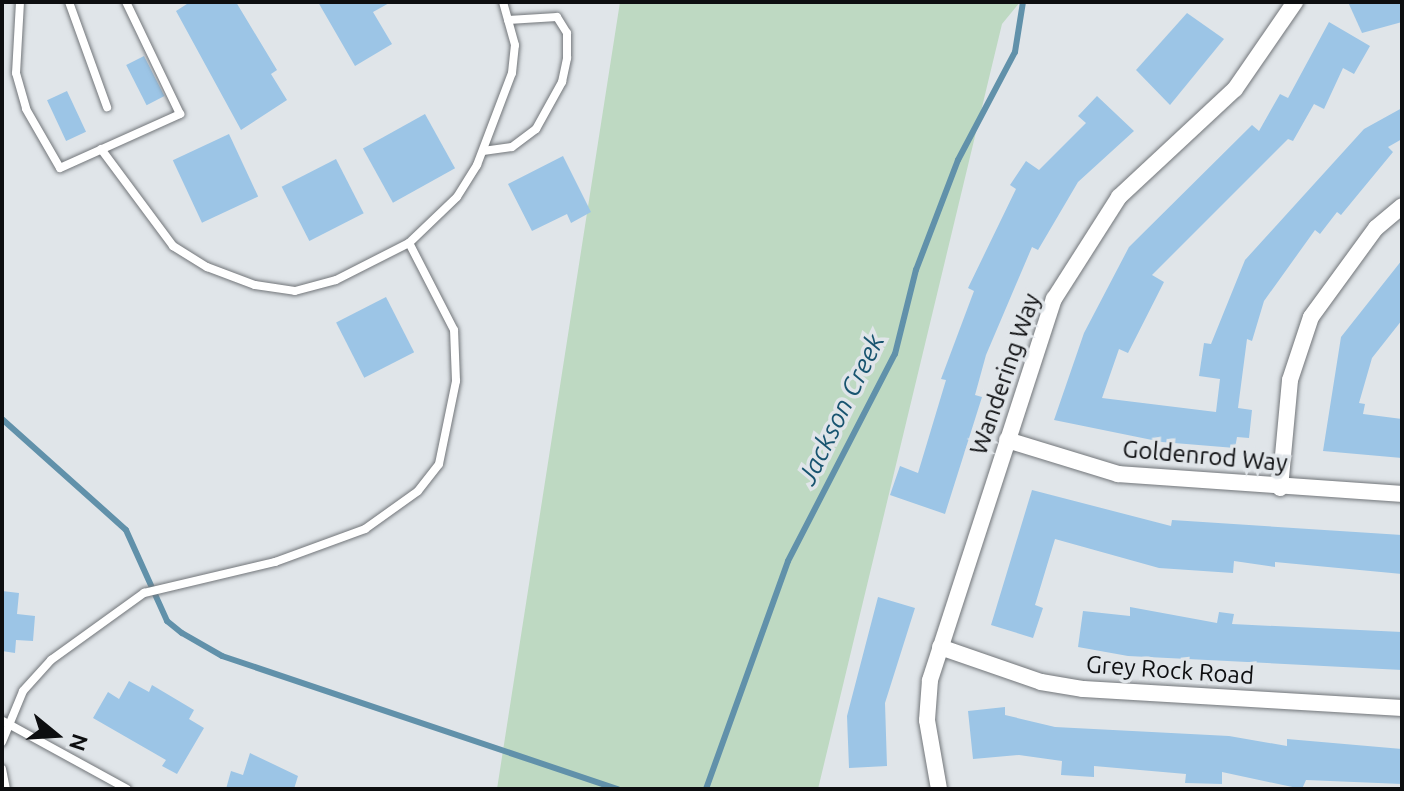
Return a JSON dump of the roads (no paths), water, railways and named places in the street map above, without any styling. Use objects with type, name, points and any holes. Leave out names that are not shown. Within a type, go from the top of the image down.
[{"type":"street","name":"Wandering Way","points":[[939,789],[927,720],[940,647],[1054,299],[1119,197],[1235,89],[1295,2]]},
{"type":"street","points":[[1280,488],[1290,380],[1311,317],[1376,228],[1402,206]]},
{"type":"street","name":"Goldenrod Way","points":[[1007,440],[1118,474],[1280,488],[1402,494]]},
{"type":"street","name":"Grey Rock Road","points":[[940,647],[1041,682],[1083,689],[1402,708]]},
{"type":"lane","points":[[20,2],[16,73],[26,109],[60,168],[180,114],[126,2]]},
{"type":"lane","points":[[69,2],[107,107]]},
{"type":"lane","points":[[101,149],[173,246],[255,285],[295,291],[336,280],[409,243],[457,197],[483,151],[512,73],[515,45],[503,2]]},
{"type":"lane","points":[[483,151],[512,147],[536,129],[562,82],[567,58],[567,33],[557,17],[508,20]]},
{"type":"lane","points":[[2,742],[4,722],[51,660],[144,593],[275,562],[365,529],[418,491],[439,464],[456,381],[454,330],[409,243]]},
{"type":"lane","points":[[4,722],[127,789]]},
{"type":"lane","points":[[2,769],[6,789]]},
{"type":"waterway","name":"Jackson Creek","points":[[706,789],[788,561],[895,354],[916,270],[958,160],[1015,52],[1023,2]]},
{"type":"waterway","points":[[2,419],[126,530],[167,621],[182,633],[222,656],[618,789]]}]
